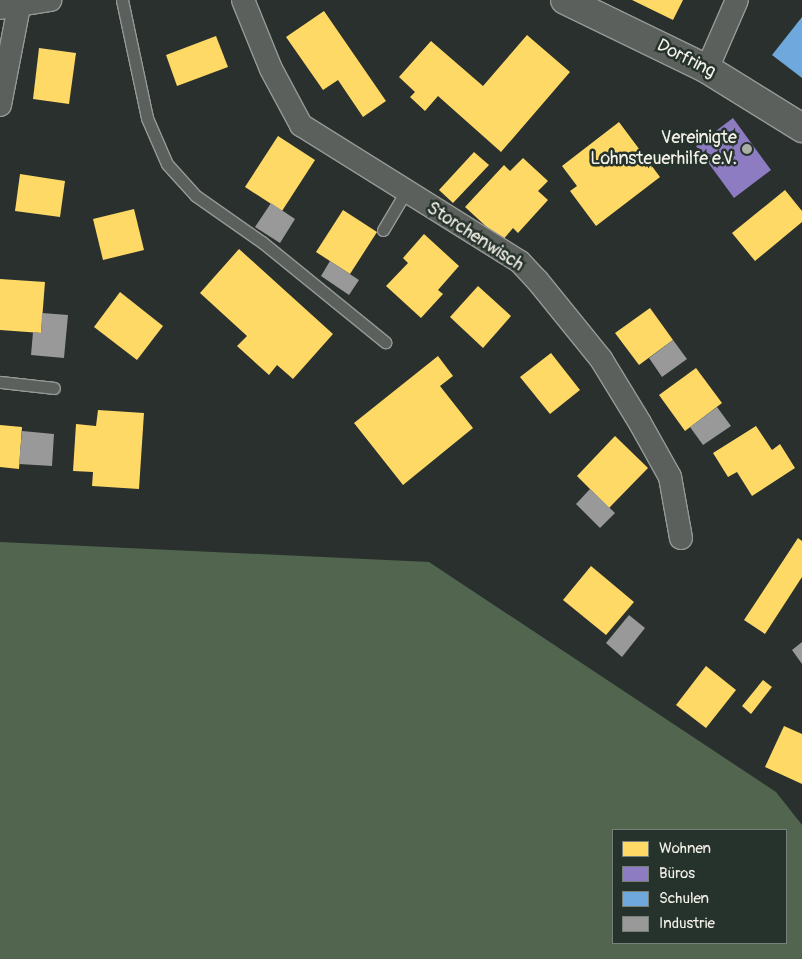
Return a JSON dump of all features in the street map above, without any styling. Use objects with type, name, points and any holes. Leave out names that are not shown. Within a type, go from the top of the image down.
[{"type":"street","points":[[0,105],[10,6],[50,0]]},
{"type":"street","name":"Storchenwisch","points":[[243,0],[279,86],[301,125],[405,193],[520,262],[601,359],[670,477],[682,538]]},
{"type":"street","name":"Dorfring","points":[[565,0],[707,69],[802,128]]},
{"type":"street","points":[[707,69],[737,0]]},
{"type":"lane","points":[[122,0],[147,118],[167,164],[196,196],[262,242],[385,342]]},
{"type":"lane","points":[[384,230],[405,193]]},
{"type":"lane","points":[[0,382],[54,388]]},
{"type":"green space","points":[[0,542],[429,562],[776,792],[802,825],[802,959],[0,959]]},
{"type":"building: Wohnen","points":[[632,0],[683,0],[673,20]]},
{"type":"building: Wohnen","points":[[324,11],[386,101],[363,117],[338,80],[323,90],[286,37]]},
{"type":"building: Wohnen","points":[[527,35],[570,72],[501,152],[438,96],[425,111],[410,97],[415,92],[399,77],[431,41],[483,86]]},
{"type":"building: Wohnen","points":[[216,36],[228,67],[177,86],[166,55]]},
{"type":"building: Wohnen","points":[[39,48],[76,53],[69,104],[33,99]]},
{"type":"building: Wohnen","points":[[619,122],[660,177],[596,226],[570,191],[577,186],[562,166]]},
{"type":"building: Wohnen","points":[[278,136],[315,160],[282,211],[245,187]]},
{"type":"building: Wohnen","points":[[474,152],[489,165],[453,203],[439,190]]},
{"type":"building: Wohnen","points":[[523,158],[548,181],[538,191],[548,200],[518,233],[513,228],[502,241],[465,207],[504,165],[510,171]]},
{"type":"building: Wohnen","points":[[20,174],[65,181],[60,217],[15,211]]},
{"type":"building: Wohnen","points":[[785,190],[802,211],[802,222],[755,261],[732,233]]},
{"type":"building: Wohnen","points":[[134,209],[144,250],[103,260],[93,219]]},
{"type":"building: Wohnen","points":[[343,210],[377,232],[350,274],[316,252]]},
{"type":"building: Wohnen","points":[[424,234],[459,266],[438,290],[443,294],[421,318],[386,286],[408,263],[403,258]]},
{"type":"building: Wohnen","points":[[239,249],[333,334],[293,379],[277,365],[269,375],[237,346],[247,336],[200,293]]},
{"type":"building: Wohnen","points":[[0,279],[45,282],[41,333],[0,330]]},
{"type":"building: Wohnen","points":[[478,286],[511,316],[483,348],[450,317]]},
{"type":"building: Wohnen","points":[[120,292],[163,326],[137,360],[94,327]]},
{"type":"building: Wohnen","points":[[650,308],[673,340],[639,365],[615,333]]},
{"type":"building: Wohnen","points":[[551,353],[580,390],[550,414],[520,377]]},
{"type":"building: Wohnen","points":[[438,356],[453,376],[440,386],[473,428],[403,485],[354,423]]},
{"type":"building: Wohnen","points":[[696,368],[722,403],[685,431],[659,395]]},
{"type":"building: Wohnen","points":[[98,410],[144,413],[139,489],[92,486],[93,472],[73,471],[76,424],[96,426]]},
{"type":"building: Wohnen","points":[[0,425],[22,427],[19,469],[0,467]]},
{"type":"building: Wohnen","points":[[756,426],[772,450],[780,444],[795,468],[752,496],[737,472],[728,477],[713,453]]},
{"type":"building: Wohnen","points":[[615,436],[648,468],[609,508],[577,476]]},
{"type":"building: Wohnen","points":[[798,538],[802,541],[802,577],[765,634],[744,620]]},
{"type":"building: Wohnen","points":[[591,566],[634,602],[606,635],[563,600]]},
{"type":"building: Wohnen","points":[[706,666],[736,690],[706,728],[676,705]]},
{"type":"building: Wohnen","points":[[763,680],[772,687],[751,714],[742,706]]},
{"type":"building: Wohnen","points":[[784,726],[802,734],[802,784],[765,767]]},
{"type":"building: Büros","points":[[733,118],[771,170],[734,198],[696,146]]},
{"type":"building: Schulen","points":[[802,17],[802,78],[772,55]]},
{"type":"building: Industrie","points":[[271,203],[295,219],[280,243],[255,227]]},
{"type":"building: Industrie","points":[[330,261],[359,280],[349,295],[321,276]]},
{"type":"building: Industrie","points":[[42,313],[68,315],[64,358],[31,355],[33,332],[41,333]]},
{"type":"building: Industrie","points":[[673,340],[687,359],[662,377],[649,358]]},
{"type":"building: Industrie","points":[[717,407],[731,426],[703,445],[690,427]]},
{"type":"building: Industrie","points":[[22,431],[54,434],[52,466],[19,464]]},
{"type":"building: Industrie","points":[[590,489],[615,513],[600,528],[576,504]]},
{"type":"building: Industrie","points":[[629,615],[645,628],[622,657],[606,643]]},
{"type":"building: Industrie","points":[[802,642],[802,664],[792,650]]},
{"type":"place","name":"Vereinigte Lohnsteuerhilfe e.V.","points":[[747,149]]}]
